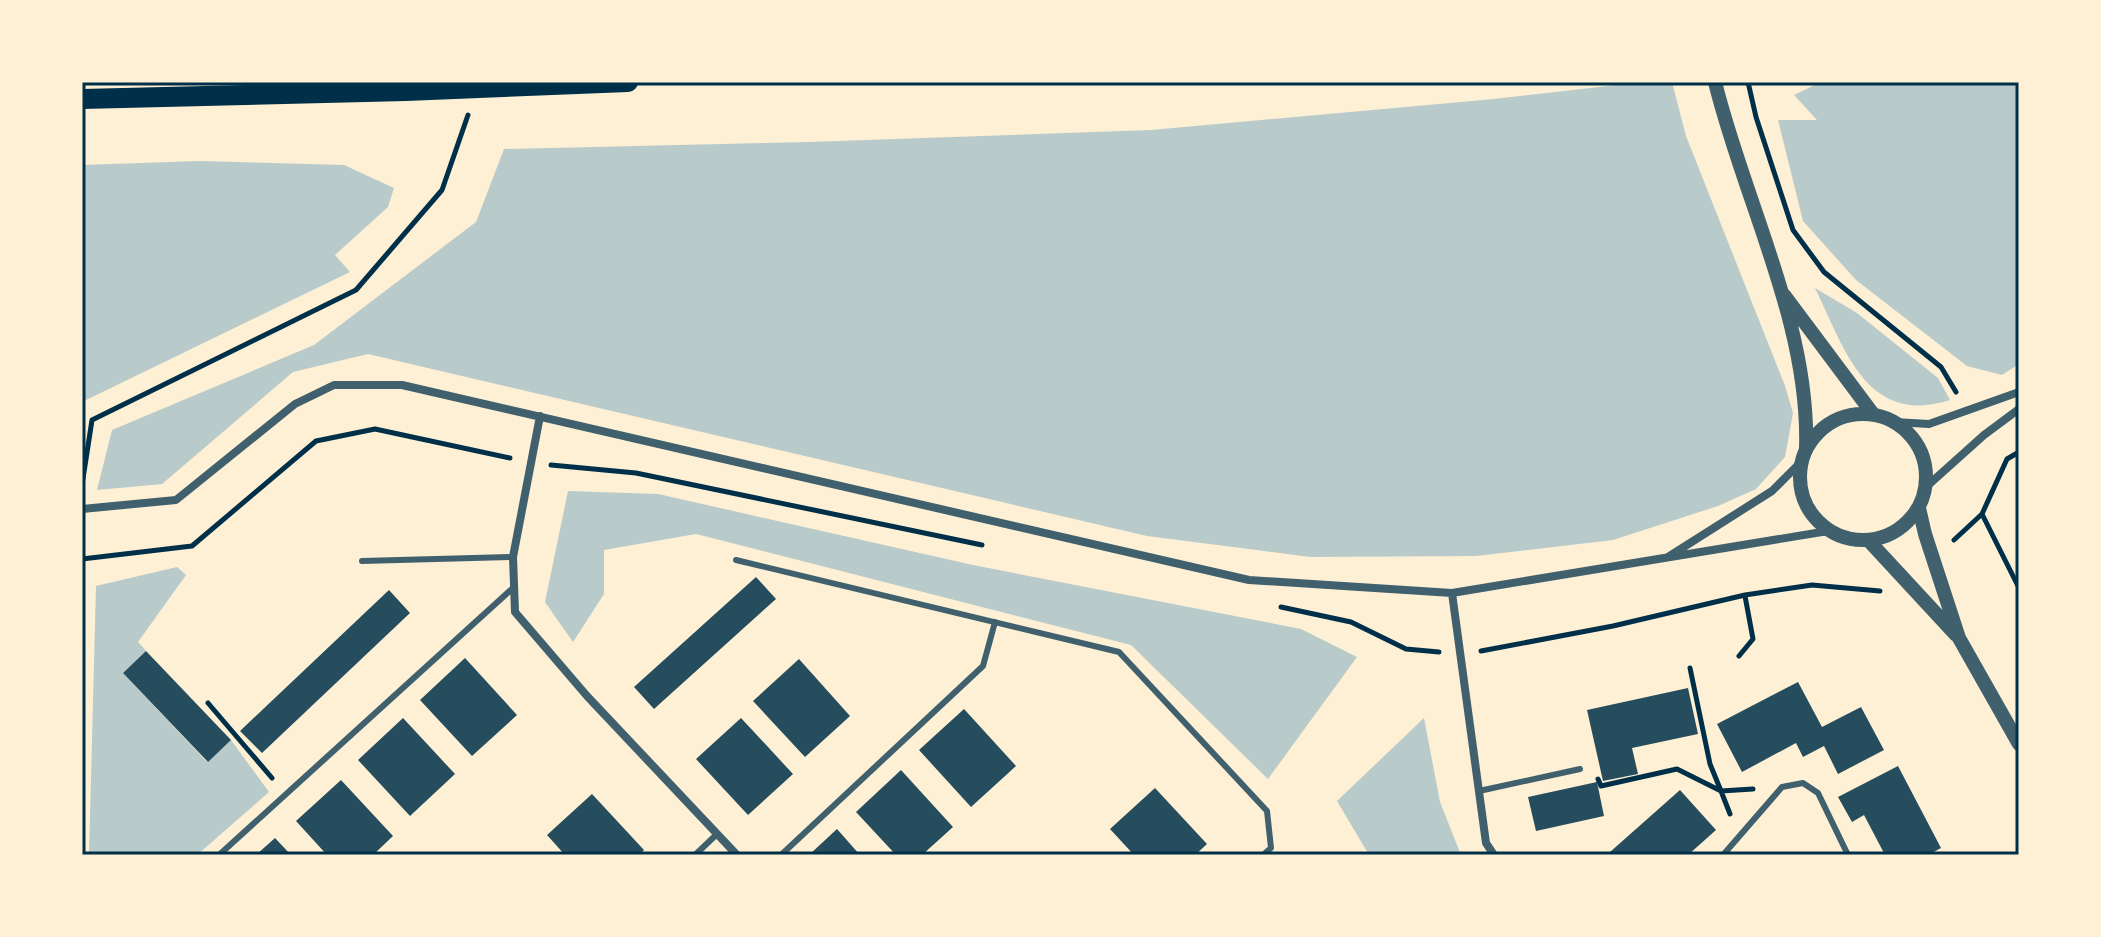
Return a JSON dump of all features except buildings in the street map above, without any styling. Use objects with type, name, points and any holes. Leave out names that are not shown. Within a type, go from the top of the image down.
[{"type":"main road","points":[[82,99],[628,82]]},
{"type":"street","points":[[1715,82],[1725,123],[1782,291],[1807,408],[1800,484],[1812,516],[1828,531],[1847,539],[1869,541],[1891,535],[1909,522],[1919,508],[1926,487],[1923,456],[1912,437],[1894,422]]},
{"type":"street","points":[[1782,291],[1873,414]]},
{"type":"street","points":[[82,509],[176,500],[295,404],[334,385],[402,385],[1249,580],[1452,593],[1828,531]]},
{"type":"street","points":[[1663,559],[1772,491],[1804,455],[1819,431],[1838,419],[1873,414],[1894,422],[1929,424],[2019,392]]},
{"type":"street","points":[[1926,487],[1984,435],[2019,409]]},
{"type":"street","points":[[540,416],[513,557],[515,612],[587,696],[737,855]]},
{"type":"street","points":[[1919,508],[1959,638],[2019,744]]},
{"type":"street","points":[[1869,541],[1959,638]]},
{"type":"street","points":[[1452,593],[1486,843],[1494,855]]},
{"type":"lane","points":[[362,561],[513,557]]},
{"type":"lane","points":[[736,560],[1119,652],[1267,811],[1271,848],[1263,855]]},
{"type":"lane","points":[[219,855],[514,587]]},
{"type":"lane","points":[[781,855],[983,666],[995,622]]},
{"type":"lane","points":[[1479,791],[1580,769]]},
{"type":"lane","points":[[1723,855],[1782,787],[1803,783],[1818,793],[1848,855]]},
{"type":"lane","points":[[695,855],[717,834]]},
{"type":"path","points":[[1748,82],[1756,117],[1793,230],[1824,272],[1941,367],[1967,410]]},
{"type":"path","points":[[82,485],[92,420],[356,290],[442,190],[466,125],[468,111]]},
{"type":"path","points":[[82,559],[192,546],[316,441],[375,429],[531,463],[636,473],[993,547]]},
{"type":"path","points":[[1984,435],[2007,459]]},
{"type":"path","points":[[1935,558],[1982,514],[2007,459],[2019,452]]},
{"type":"path","points":[[1982,514],[2019,588]]},
{"type":"path","points":[[1273,605],[1351,622],[1406,649],[1459,654],[1552,639],[1745,595],[1812,585],[1881,591],[1902,577]]},
{"type":"path","points":[[1739,656],[1753,639],[1745,595]]},
{"type":"path","points":[[1690,668],[1710,764],[1740,837]]},
{"type":"path","points":[[208,703],[286,794]]},
{"type":"path","points":[[1580,769],[1598,777],[1601,786],[1677,769],[1721,791],[1782,787]]},
{"type":"shaded area","points":[[1644,82],[1672,82],[1686,136],[1793,413],[1785,457],[1756,489],[1718,506],[1613,540],[1476,556],[1310,557],[1147,536],[368,354],[293,372],[162,484],[97,490],[112,430],[314,345],[476,222],[504,149],[1151,130]]},
{"type":"shaded area","points":[[1821,82],[2019,82],[2019,364],[2002,375],[1967,366],[1856,280],[1803,221],[1778,120],[1817,120],[1794,95]]},
{"type":"shaded area","points":[[199,161],[344,165],[394,188],[388,207],[335,255],[350,272],[82,402],[82,165]]},
{"type":"shaded area","points":[[1815,288],[1857,313],[1938,378],[1950,400],[1921,405],[1898,402],[1878,392],[1848,356]]},
{"type":"shaded area","points":[[568,491],[658,494],[973,565],[1301,629],[1357,657],[1268,779],[1131,645],[696,534],[604,550],[604,594],[573,642],[545,602]]},
{"type":"shaded area","points":[[177,567],[186,575],[138,642],[146,651],[123,673],[207,762],[231,740],[269,792],[197,855],[89,855],[96,586]]},
{"type":"shaded area","points":[[1424,718],[1440,802],[1461,855],[1369,855],[1337,801]]}]
